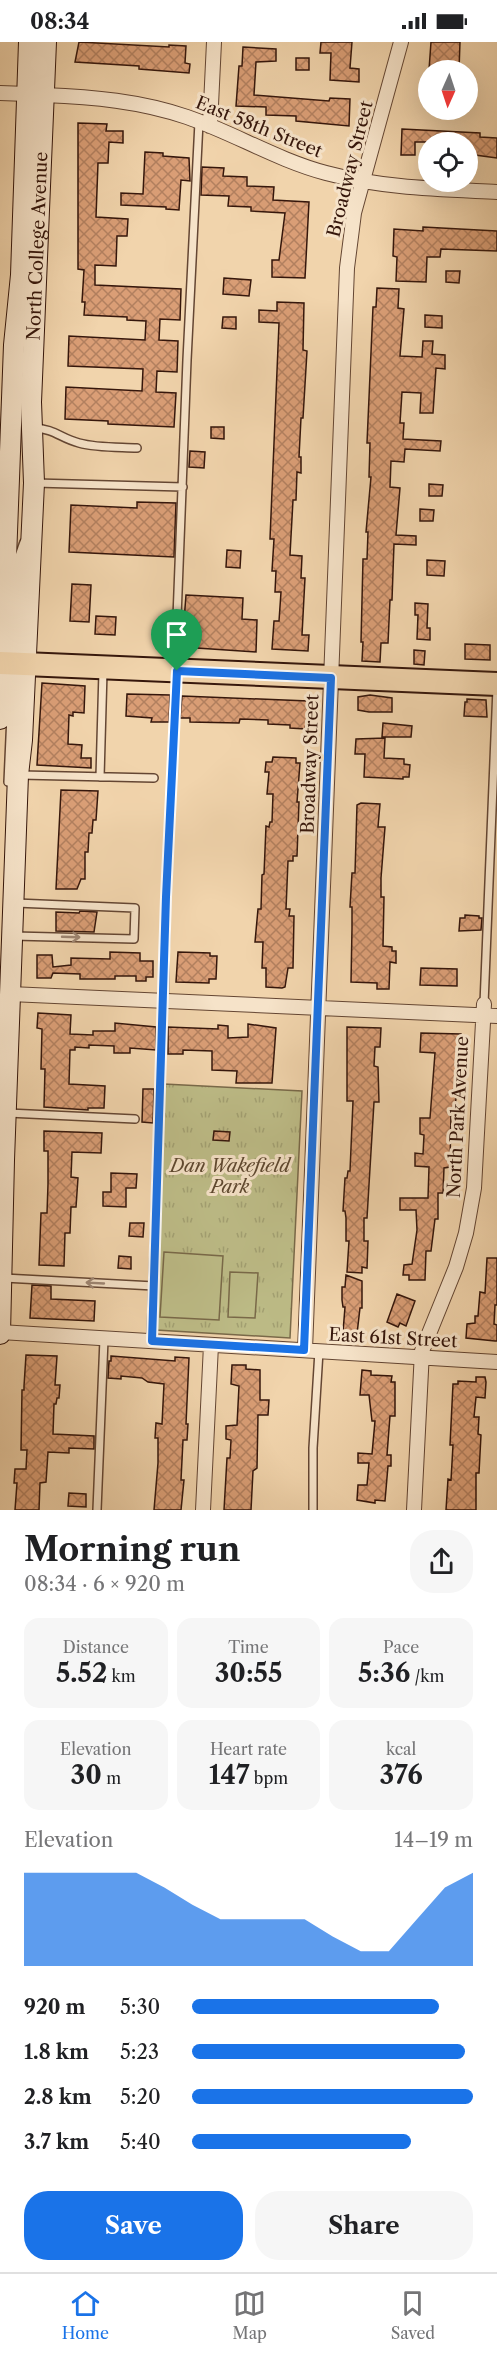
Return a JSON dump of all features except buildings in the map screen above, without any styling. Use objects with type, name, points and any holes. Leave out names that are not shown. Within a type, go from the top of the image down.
[{"type":"main road","name":"North College Avenue","points":[[29,42],[35,95]]},
{"type":"main road","name":"North College Avenue","points":[[0,1333],[13,903],[13,782],[22,740],[10,664],[7,520],[19,432],[14,345],[35,95],[46,42]]},
{"type":"main road","name":"North College Avenue","points":[[0,719],[32,522],[33,449],[19,432]]},
{"type":"main road","points":[[10,664],[497,686]]},
{"type":"street","points":[[205,124],[214,42]]},
{"type":"street","name":"Broadway Street","points":[[312,1351],[318,1007],[347,268],[352,224],[401,42]]},
{"type":"street","name":"East 58th Street","points":[[0,93],[118,100],[167,111],[205,124],[304,166],[363,181],[419,188],[497,192]]},
{"type":"street","points":[[10,994],[488,1012]]},
{"type":"street","name":"North Park Avenue","points":[[414,1510],[421,1358],[424,1344],[456,1267],[470,1211],[477,1166],[488,1012]]},
{"type":"street","name":"East 61st Street","points":[[0,1333],[497,1362]]},
{"type":"street","points":[[203,1510],[211,1345]]},
{"type":"lane","name":"North College Avenue","points":[[19,432],[38,42]]},
{"type":"lane","points":[[152,1341],[166,897],[187,360],[205,124]]},
{"type":"lane","points":[[19,432],[52,429],[65,438],[81,444],[136,448]]},
{"type":"lane","points":[[34,483],[183,487]]},
{"type":"lane","name":"North College Avenue","points":[[7,520],[18,560]]},
{"type":"lane","name":"North College Avenue","points":[[10,664],[18,560],[32,522]]},
{"type":"lane","points":[[100,777],[103,668]]},
{"type":"lane","points":[[488,1012],[497,686]]},
{"type":"lane","points":[[13,782],[100,777],[154,778]]},
{"type":"lane","points":[[12,936],[134,939],[135,908],[13,903]]},
{"type":"lane","points":[[5,1113],[135,1119]]},
{"type":"lane","points":[[1,1278],[154,1286]]},
{"type":"lane","points":[[97,1510],[104,1338]]},
{"type":"lane","points":[[312,1351],[313,1510]]},
{"type":"green space","name":"Dan Wakefield Park","points":[[164,1084],[302,1091],[290,1338],[156,1330]]},
{"type":"green space","points":[[164,1252],[223,1256],[219,1320],[160,1317]]},
{"type":"green space","points":[[230,1272],[258,1273],[255,1318],[228,1317]]},
{"type":"route","points":[[177,671],[331,678],[304,1350],[152,1341],[166,897],[177,671]]}]
